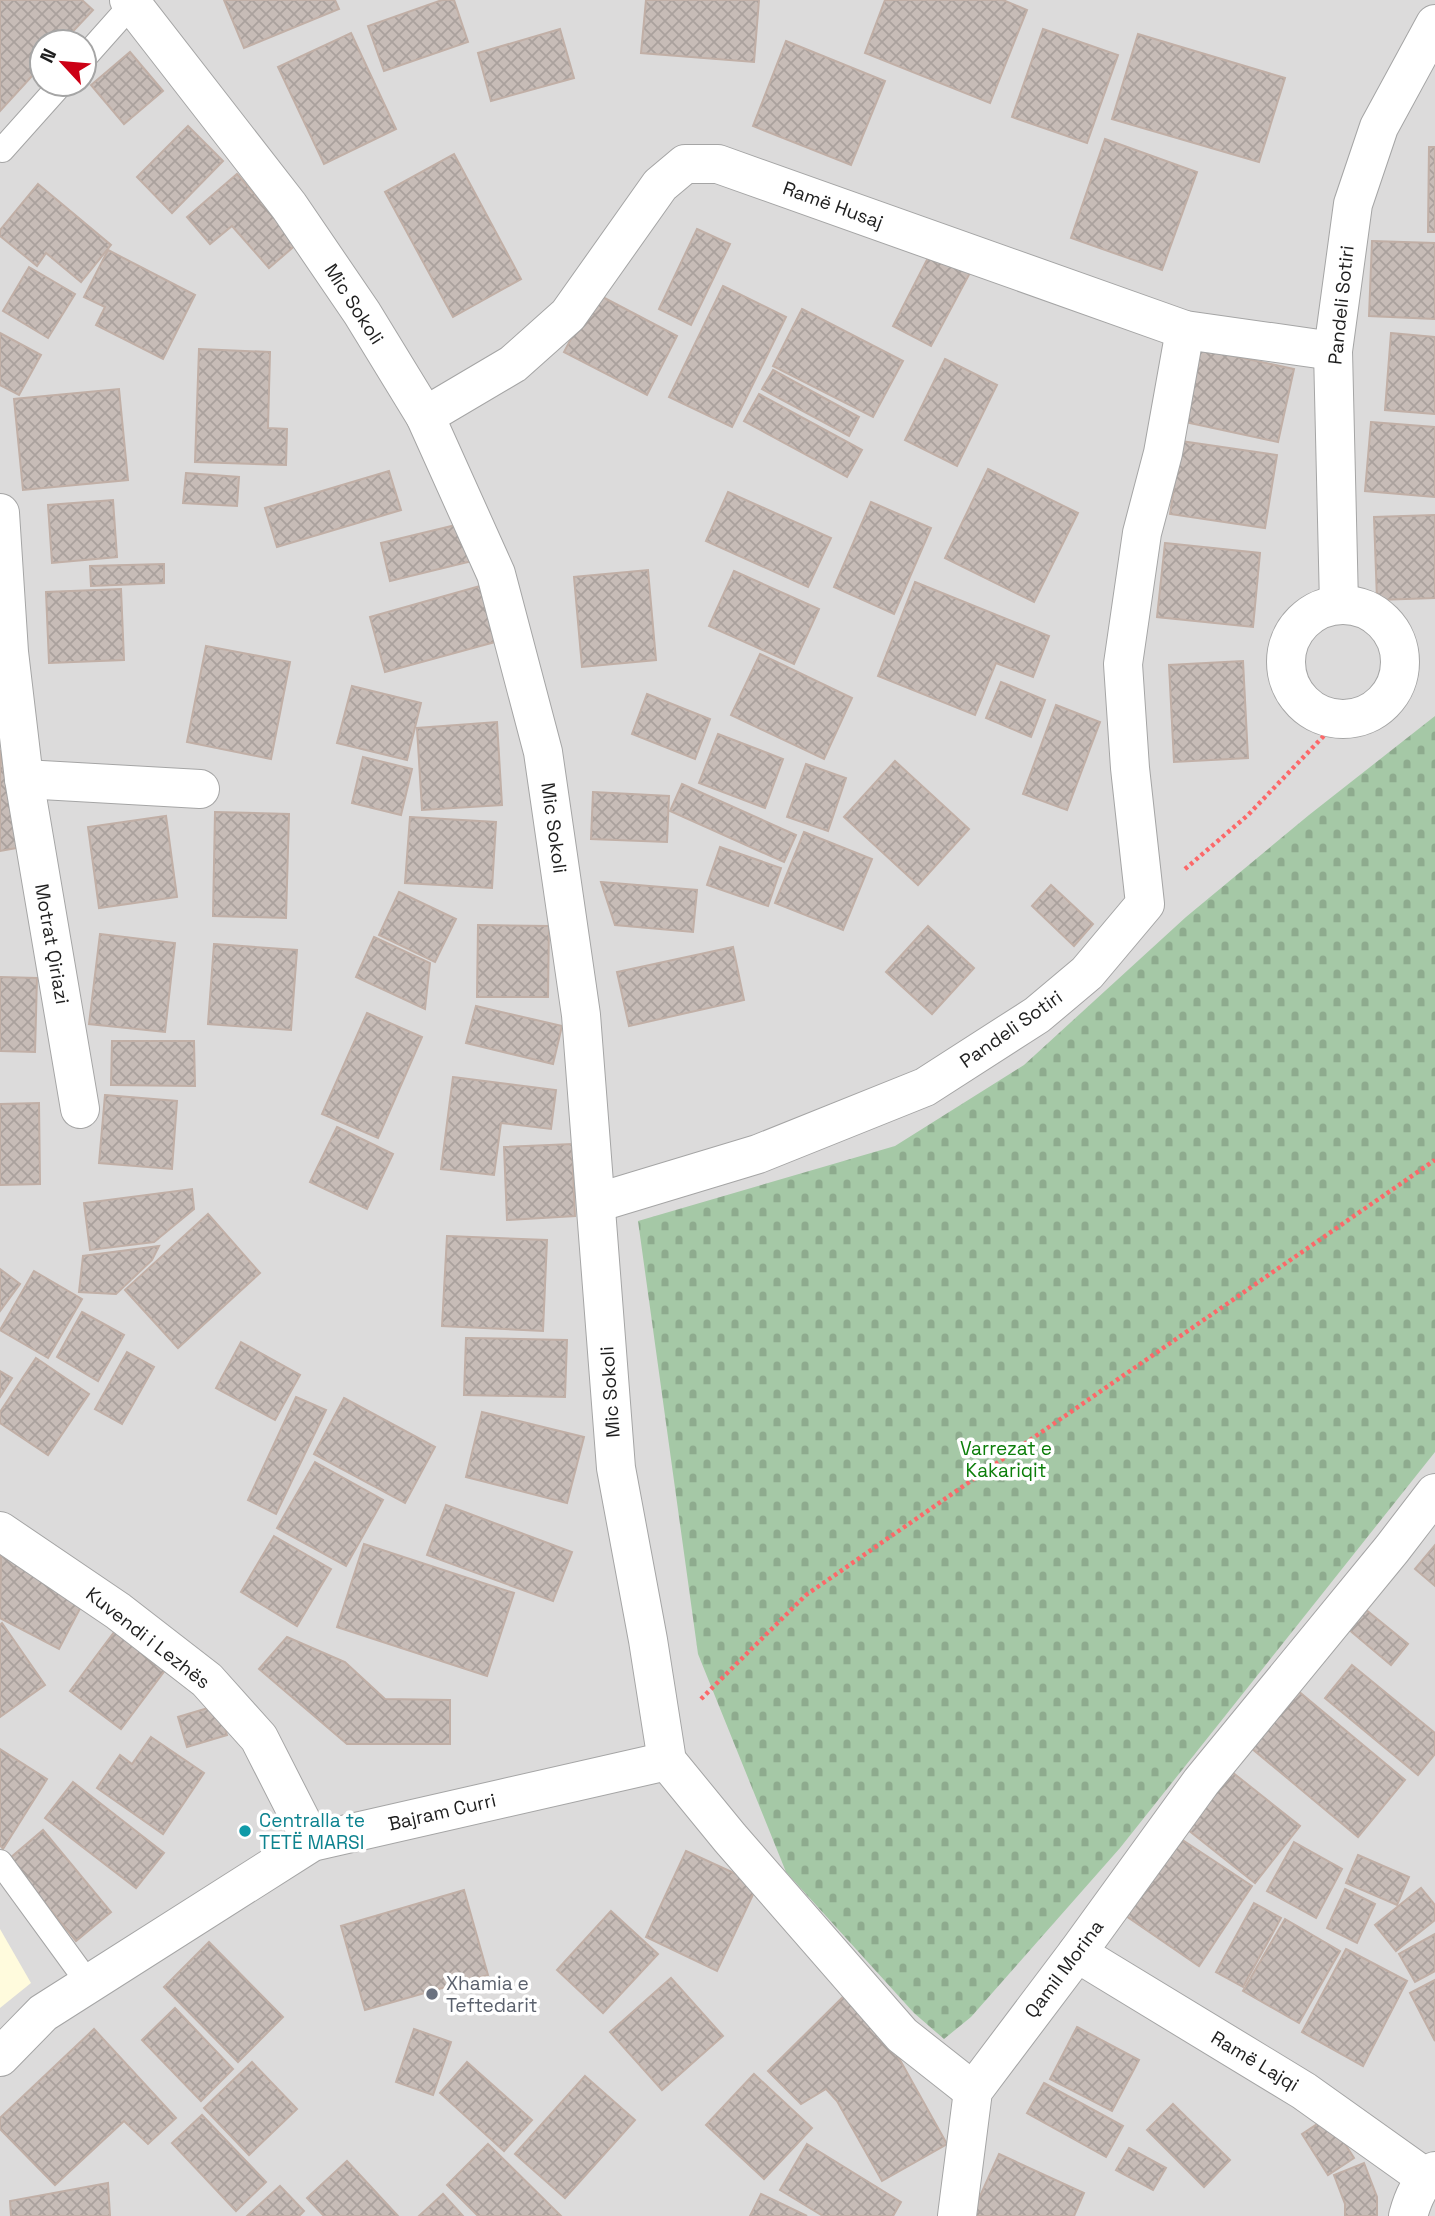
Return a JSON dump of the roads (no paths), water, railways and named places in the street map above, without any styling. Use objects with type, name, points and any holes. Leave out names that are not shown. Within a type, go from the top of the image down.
[{"type":"street","name":"Mic Sokoli","points":[[131,2],[289,206],[362,313],[425,416],[496,574],[543,752],[581,1015],[616,1468],[665,1749]]},
{"type":"street","name":"Pandeli Sotiri","points":[[1339,604],[1332,351],[1353,204],[1379,127],[1435,24]]},
{"type":"street","name":"Ramë Husaj","points":[[425,416],[513,364],[568,315],[660,185],[685,164],[718,164],[1185,330],[1332,351]]},
{"type":"street","name":"Pandeli Sotiri","points":[[596,1203],[758,1154],[925,1087],[1037,1015],[1087,973],[1144,904],[1123,664],[1142,533],[1163,453],[1185,330]]},
{"type":"street","name":"Motrat Qiriazi","points":[[0,513],[9,652],[24,779],[80,1110]]},
{"type":"street","points":[[1339,604],[1358,606],[1375,613],[1389,626],[1398,642],[1401,662],[1398,680],[1389,697],[1376,710],[1358,718],[1339,720],[1320,715],[1304,705],[1292,690],[1286,671],[1287,652],[1293,634],[1305,619],[1321,609],[1339,604]]},
{"type":"street","points":[[24,779],[200,789]]},
{"type":"street","name":"Qamil Morina","points":[[973,2091],[1201,1782],[1435,1493]]},
{"type":"street","name":"Kuvendi i Lezhës","points":[[0,1531],[118,1611],[207,1680],[259,1738],[313,1842]]},
{"type":"street","points":[[665,1749],[738,1848],[902,2035],[973,2091],[957,2216]]},
{"type":"street","name":"Bajram Curri","points":[[0,2057],[43,2013],[313,1842],[665,1749]]},
{"type":"street","name":"Ramë Lajqi","points":[[1077,1953],[1304,2091],[1431,2174],[1414,2196],[1408,2216]]},
{"type":"lane","name":"Mic Sokoli","points":[[98,41],[131,2]]},
{"type":"lane","points":[[0,148],[2,150],[48,98]]},
{"type":"lane","points":[[0,1863],[89,1984]]},
{"type":"place","name":"Centralla te TETË MARSI","points":[[245,1831]]},
{"type":"place","name":"Xhamia e Teftedarit","points":[[432,1994]]},
{"type":"park label","name":"Varrezat e Kakariqit","points":[[1006,1459]]}]
